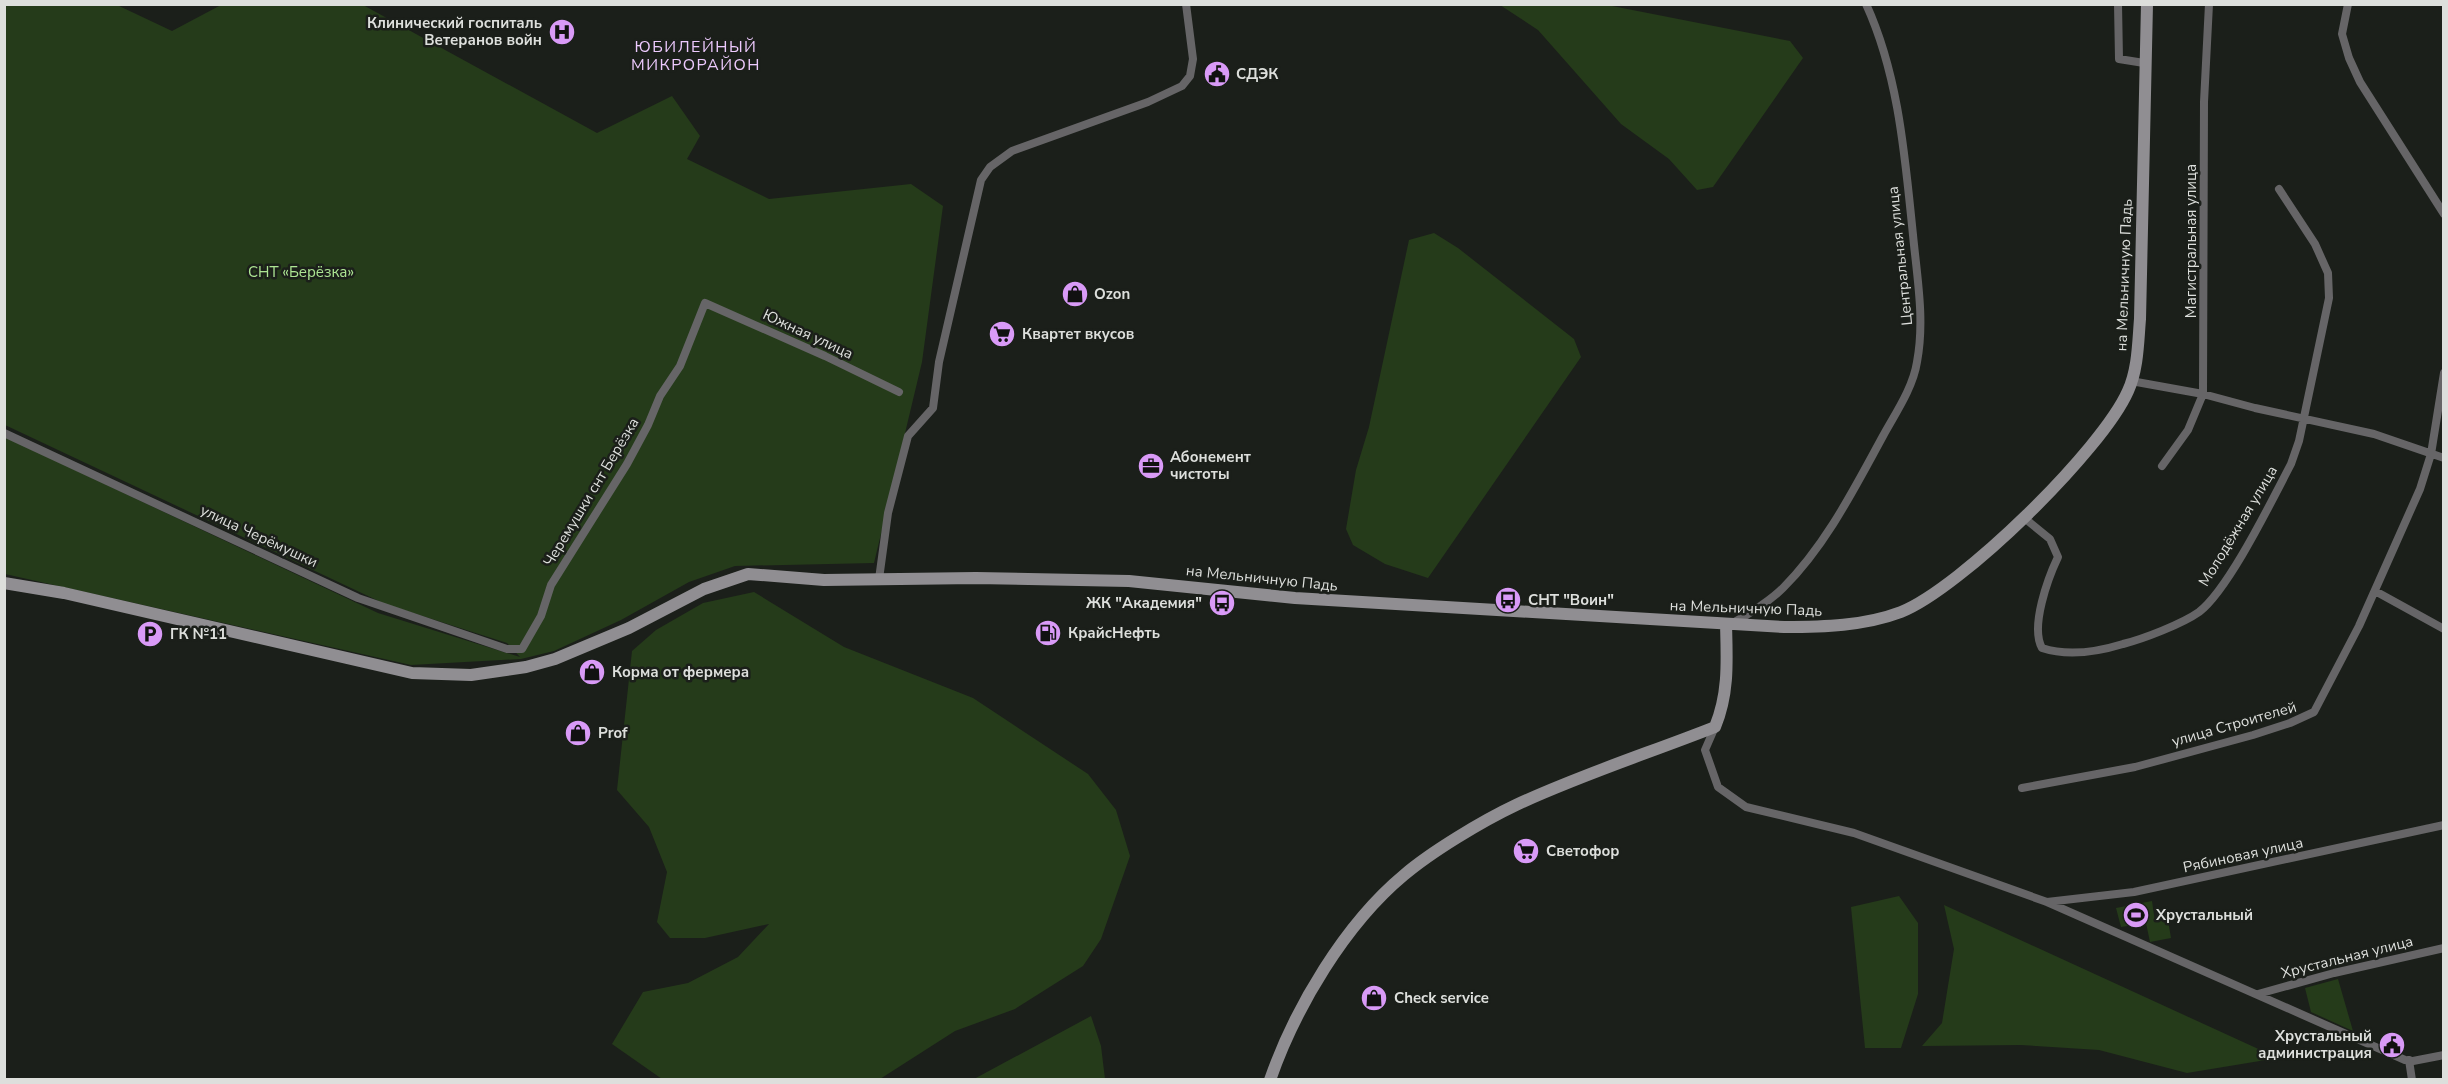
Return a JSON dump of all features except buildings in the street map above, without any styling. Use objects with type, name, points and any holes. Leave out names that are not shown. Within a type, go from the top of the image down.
[{"type":"street","points":[[879,579],[888,513],[906,443],[909,436],[933,408],[939,362],[981,180],[990,167],[1012,151],[1148,102],[1182,86],[1190,76],[1193,59],[1186,4]]},
{"type":"street","name":"Центральная улица","points":[[1728,624],[1756,610],[1782,590],[1832,528],[1898,409],[1917,366],[1921,337],[1920,303],[1899,126],[1889,67],[1866,4]]},
{"type":"street","points":[[2118,4],[2119,58],[2144,63]]},
{"type":"street","name":"на Мельничную Падь","points":[[4,584],[64,593],[412,673],[471,675],[526,667],[555,659],[629,627],[704,589],[748,574],[824,580],[976,578],[1097,580],[1179,585],[1295,598],[1728,624],[1818,627],[1848,624],[1900,612],[1920,603],[1945,585],[2023,517],[2085,453],[2109,423],[2131,381],[2138,350],[2140,320],[2147,4]]},
{"type":"street","name":"Магистральная улица","points":[[2162,466],[2188,430],[2203,394],[2204,102],[2209,4]]},
{"type":"street","points":[[2348,4],[2342,34],[2349,58],[2360,82],[2444,214]]},
{"type":"street","name":"Молодёжная улица","points":[[2023,517],[2049,538],[2058,557],[2045,584],[2037,639],[2042,648],[2063,652],[2096,652],[2141,639],[2199,612],[2219,590],[2291,464],[2329,298],[2328,273],[2315,244],[2279,189]]},
{"type":"street","name":"Южная улица","points":[[705,303],[825,356],[899,392]]},
{"type":"street","name":"Черемушки снт Берёзка","points":[[507,649],[522,649],[541,616],[551,585],[627,464],[648,425],[660,396],[681,366],[705,303]]},
{"type":"street","name":"улица Строителей","points":[[2022,788],[2135,767],[2253,735],[2310,715],[2336,672],[2403,534],[2431,453],[2444,373]]},
{"type":"street","points":[[2131,381],[2203,394],[2374,434],[2444,458]]},
{"type":"street","name":"улица Черёмушки","points":[[4,433],[358,598],[507,649]]},
{"type":"street","points":[[2375,591],[2444,629]]},
{"type":"street","points":[[1728,624],[1728,678],[1722,709],[1705,750],[1718,787],[1746,807],[1854,833],[2047,902],[2409,1060],[2444,1055]]},
{"type":"street","points":[[1270,1080],[1295,1021],[1327,966],[1369,909],[1404,874],[1514,806],[1715,727]]},
{"type":"street","name":"Рябиновая улица","points":[[2047,902],[2134,892],[2444,825]]},
{"type":"street","name":"Хрустальная улица","points":[[2258,994],[2344,970],[2444,948]]},
{"type":"street","points":[[2409,1060],[2412,1080]]},
{"type":"green space","name":"СНТ «Берёзка»","points":[[5,5],[117,5],[172,31],[221,5],[363,5],[597,133],[672,96],[700,136],[687,159],[769,199],[911,184],[943,206],[922,362],[874,563],[735,566],[689,582],[621,620],[554,651],[521,659],[411,665],[5,574],[5,437],[378,613],[520,657],[507,643],[385,604],[5,425]]},
{"type":"green space","points":[[1500,5],[1607,5],[1790,41],[1803,58],[1713,187],[1697,190],[1669,159],[1621,124],[1538,30]]},
{"type":"green space","points":[[1434,233],[1458,248],[1574,339],[1581,357],[1428,578],[1385,564],[1353,545],[1346,529],[1356,470],[1369,427],[1409,240]]},
{"type":"green space","points":[[754,592],[844,647],[973,698],[1088,774],[1116,810],[1130,856],[1101,939],[1083,966],[1015,1009],[955,1031],[880,1079],[662,1079],[612,1044],[643,992],[688,983],[738,957],[769,924],[705,938],[670,938],[657,922],[667,872],[649,827],[617,790],[632,651],[656,630],[703,603]]},
{"type":"green space","points":[[1899,896],[1918,923],[1918,994],[1901,1048],[1865,1048],[1851,907]]},
{"type":"green space","name":"Хрустальный","points":[[2152,901],[2155,922],[2168,920],[2171,938],[2150,942],[2146,923],[2121,927],[2116,908]]},
{"type":"green space","points":[[1944,905],[2278,1058],[2187,1073],[2099,1050],[2021,1045],[1922,1046],[1942,1023],[1954,949]]},
{"type":"green space","points":[[2338,979],[2353,1031],[2311,1012],[2305,988]]},
{"type":"green space","points":[[1091,1016],[1101,1046],[1105,1079],[974,1079]]},
{"type":"place","name":"Клинический госпиталь Ветеранов войн","points":[[562,32]]},
{"type":"place","name":"СДЭК","points":[[1217,74]]},
{"type":"place","name":"Ozon","points":[[1075,294]]},
{"type":"place","name":"Квартет вкусов","points":[[1002,334]]},
{"type":"place","name":"Абонемент чистоты","points":[[1151,466]]},
{"type":"place","name":"СНТ \"Воин\"","points":[[1508,600]]},
{"type":"place","name":"ЖК \"Академия\"","points":[[1222,603]]},
{"type":"place","name":"КрайсНефть","points":[[1048,633]]},
{"type":"place","name":"ГК №11","points":[[150,634]]},
{"type":"place","name":"Корма от фермера","points":[[592,672]]},
{"type":"place","name":"Prof","points":[[578,733]]},
{"type":"place","name":"Светофор","points":[[1526,851]]},
{"type":"place","name":"Хрустальный","points":[[2136,915]]},
{"type":"place","name":"Check service","points":[[1374,998]]},
{"type":"place","name":"Хрустальный администрация","points":[[2392,1045]]},
{"type":"district","name":"ЮБИЛЕЙНЫЙ МИКРОРАЙОН","points":[[696,55]]}]
